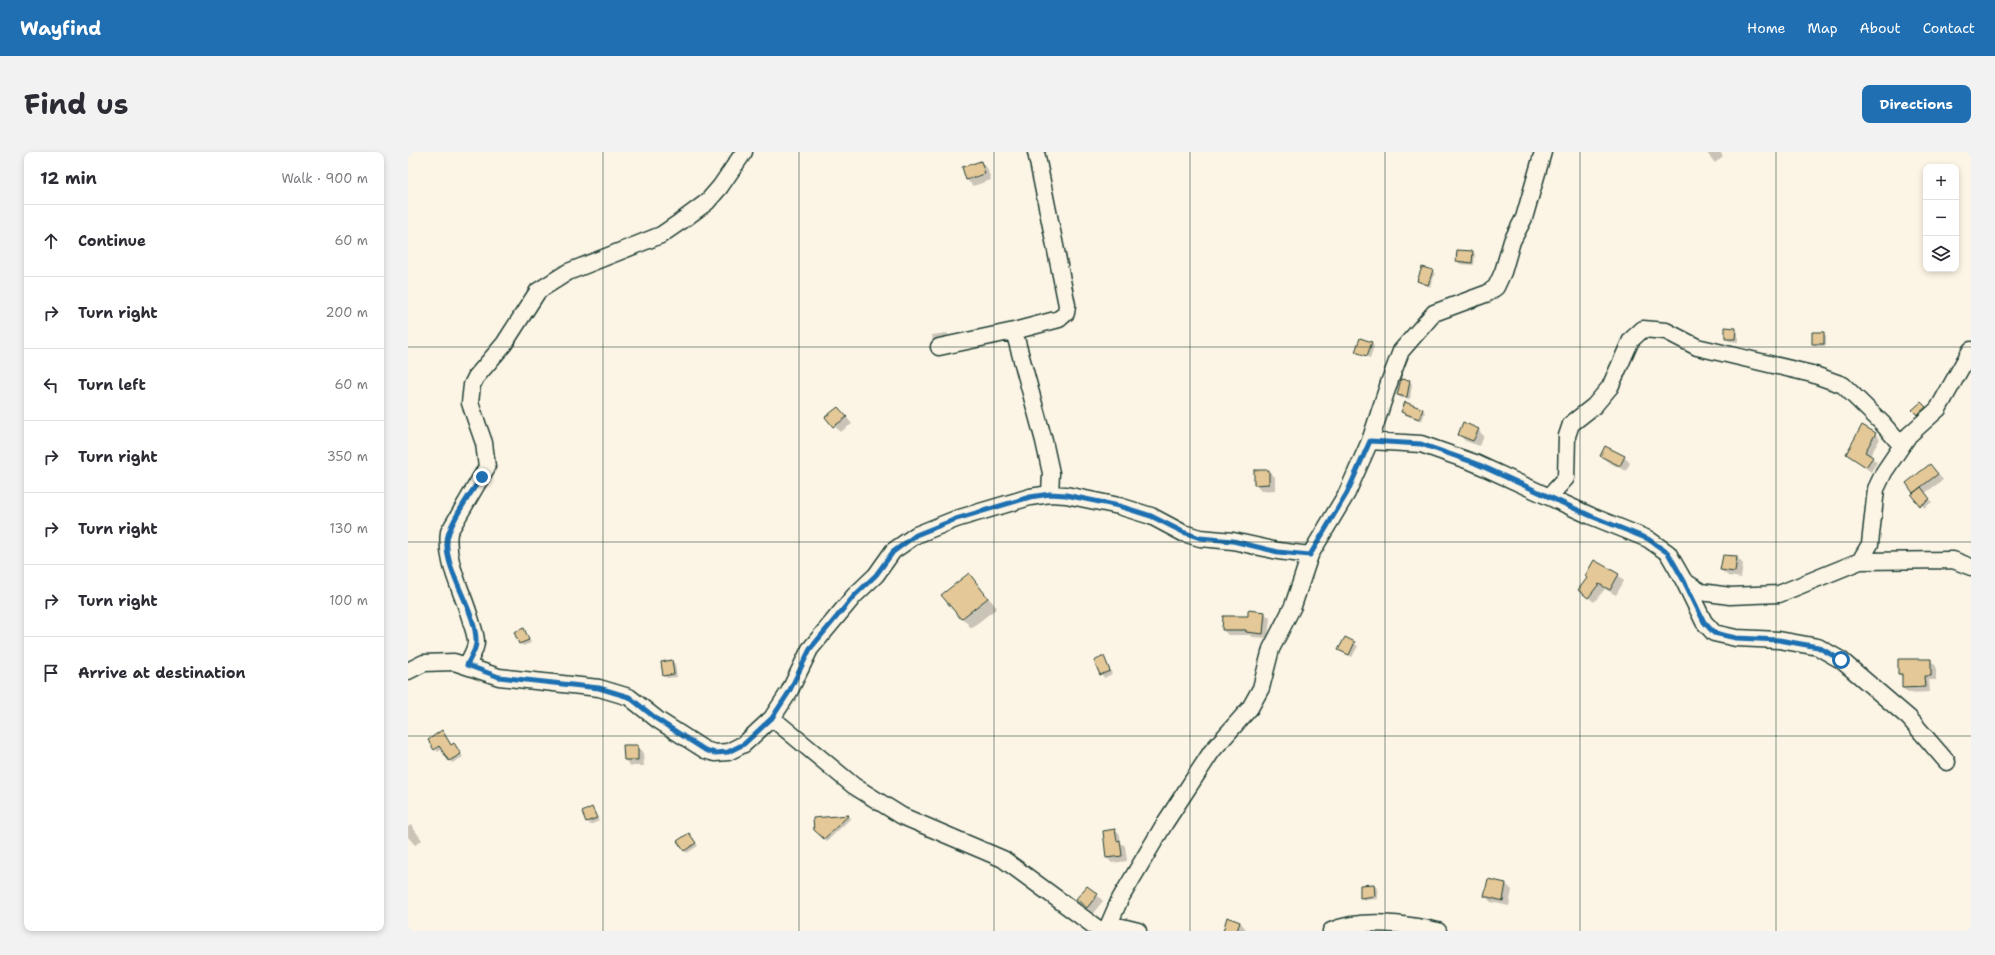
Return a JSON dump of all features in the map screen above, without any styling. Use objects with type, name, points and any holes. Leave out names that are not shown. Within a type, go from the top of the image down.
[{"type":"street","points":[[467,665],[475,648],[476,637],[470,615],[452,568],[447,545],[449,532],[487,467],[484,443],[470,403],[472,385],[476,377],[504,344],[538,291],[568,272],[661,235],[707,202],[720,187],[744,152]]},
{"type":"street","points":[[939,346],[1014,331],[1059,319],[1066,314],[1067,306],[1036,152]]},
{"type":"street","points":[[1106,929],[1120,898],[1165,823],[1212,751],[1250,708],[1261,688],[1271,649],[1293,606],[1310,555],[1347,493],[1370,441],[1401,351],[1421,326],[1434,313],[1488,293],[1496,287],[1503,272],[1512,241],[1524,218],[1543,152]]},
{"type":"street","points":[[1549,497],[1566,478],[1567,436],[1571,424],[1594,406],[1610,387],[1631,340],[1642,329],[1666,331],[1697,347],[1812,374],[1843,385],[1882,423],[1901,445]]},
{"type":"street","points":[[1014,331],[1051,472],[1050,494]]},
{"type":"street","points":[[1860,562],[1870,544],[1876,489],[1884,472],[1901,445],[1938,409],[1971,350]]},
{"type":"street","points":[[1370,441],[1421,444],[1475,463],[1549,497],[1648,539],[1668,553],[1684,581],[1704,622],[1714,633],[1736,638],[1779,640],[1818,647],[1841,660],[1910,718],[1947,762]]},
{"type":"street","points":[[408,671],[424,663],[437,661],[454,662],[467,665],[499,677],[599,688],[629,697],[658,720],[705,750],[715,753],[728,752],[744,744],[772,718],[789,692],[810,649],[854,596],[876,575],[893,552],[916,535],[956,519],[1030,497],[1050,494],[1119,506],[1151,516],[1183,532],[1200,538],[1233,541],[1278,552],[1310,555]]},
{"type":"street","points":[[1684,581],[1701,592],[1730,596],[1779,594],[1860,562],[1953,560],[1971,567]]},
{"type":"street","points":[[772,718],[854,786],[902,816],[1003,859],[1106,929],[1138,931]]},
{"type":"street","points":[[1331,931],[1369,922],[1433,930]]},
{"type":"building","points":[[981,161],[985,174],[966,180],[962,167]]},
{"type":"building","points":[[1457,250],[1473,251],[1472,263],[1456,261]]},
{"type":"building","points":[[1422,267],[1433,270],[1428,285],[1417,281]]},
{"type":"building","points":[[1725,327],[1736,328],[1735,339],[1725,339]]},
{"type":"building","points":[[1812,332],[1824,332],[1824,344],[1812,344]]},
{"type":"building","points":[[1360,338],[1372,342],[1367,356],[1355,352]]},
{"type":"building","points":[[1401,379],[1410,380],[1407,397],[1397,395]]},
{"type":"building","points":[[1405,402],[1423,409],[1419,419],[1401,412]]},
{"type":"building","points":[[1921,402],[1926,407],[1917,415],[1912,410]]},
{"type":"building","points":[[838,407],[847,417],[833,427],[825,417]]},
{"type":"building","points":[[1463,422],[1479,429],[1473,441],[1458,435]]},
{"type":"building","points":[[1862,425],[1876,433],[1865,452],[1873,457],[1866,467],[1846,454]]},
{"type":"building","points":[[1605,446],[1625,456],[1620,466],[1600,456]]},
{"type":"building","points":[[1930,464],[1938,474],[1913,493],[1906,483]]},
{"type":"building","points":[[1254,470],[1269,470],[1269,484],[1254,485]]},
{"type":"building","points":[[1921,487],[1930,499],[1920,506],[1911,495]]},
{"type":"building","points":[[1723,555],[1737,556],[1735,572],[1720,570]]},
{"type":"building","points":[[1594,560],[1619,574],[1610,590],[1599,584],[1588,598],[1578,590],[1587,578],[1585,576]]},
{"type":"building","points":[[969,573],[988,598],[961,619],[941,595]]},
{"type":"building","points":[[1248,610],[1265,612],[1263,634],[1246,632],[1246,630],[1222,630],[1223,616],[1248,616]]},
{"type":"building","points":[[524,628],[529,640],[519,644],[514,632]]},
{"type":"building","points":[[1345,637],[1355,642],[1349,655],[1338,650]]},
{"type":"building","points":[[1104,656],[1110,671],[1100,675],[1094,661]]},
{"type":"building","points":[[1898,659],[1931,659],[1931,676],[1924,676],[1925,687],[1902,688],[1902,674],[1898,674]]},
{"type":"building","points":[[672,660],[674,674],[663,676],[661,662]]},
{"type":"building","points":[[442,730],[451,745],[454,743],[461,754],[449,761],[439,746],[434,750],[428,740]]},
{"type":"building","points":[[623,745],[638,745],[638,760],[624,760]]},
{"type":"building","points":[[592,807],[597,818],[586,822],[582,812]]},
{"type":"building","points":[[849,815],[824,839],[814,830],[813,818]]},
{"type":"building","points":[[1115,829],[1117,841],[1120,840],[1122,856],[1106,858],[1103,831]]},
{"type":"building","points":[[689,833],[696,843],[684,851],[677,841]]},
{"type":"building","points":[[1488,879],[1506,883],[1503,901],[1484,896]]},
{"type":"building","points":[[1374,884],[1375,896],[1360,898],[1360,885]]},
{"type":"building","points":[[1087,886],[1098,894],[1087,908],[1076,899]]},
{"type":"building","points":[[1227,917],[1240,922],[1237,931],[1223,931]]},
{"type":"route","points":[[482,477],[449,532],[447,545],[452,568],[470,615],[476,637],[475,648],[467,665],[499,677],[599,688],[629,697],[658,720],[705,750],[715,753],[728,752],[744,744],[772,718],[789,692],[810,649],[854,596],[876,575],[893,552],[916,535],[956,519],[1030,497],[1050,494],[1066,495],[1119,506],[1151,516],[1183,532],[1200,538],[1233,541],[1278,552],[1302,553],[1310,555],[1347,493],[1370,441],[1421,444],[1475,463],[1591,516],[1648,539],[1668,553],[1684,581],[1704,622],[1714,633],[1736,638],[1779,640],[1818,647],[1841,660]]}]
